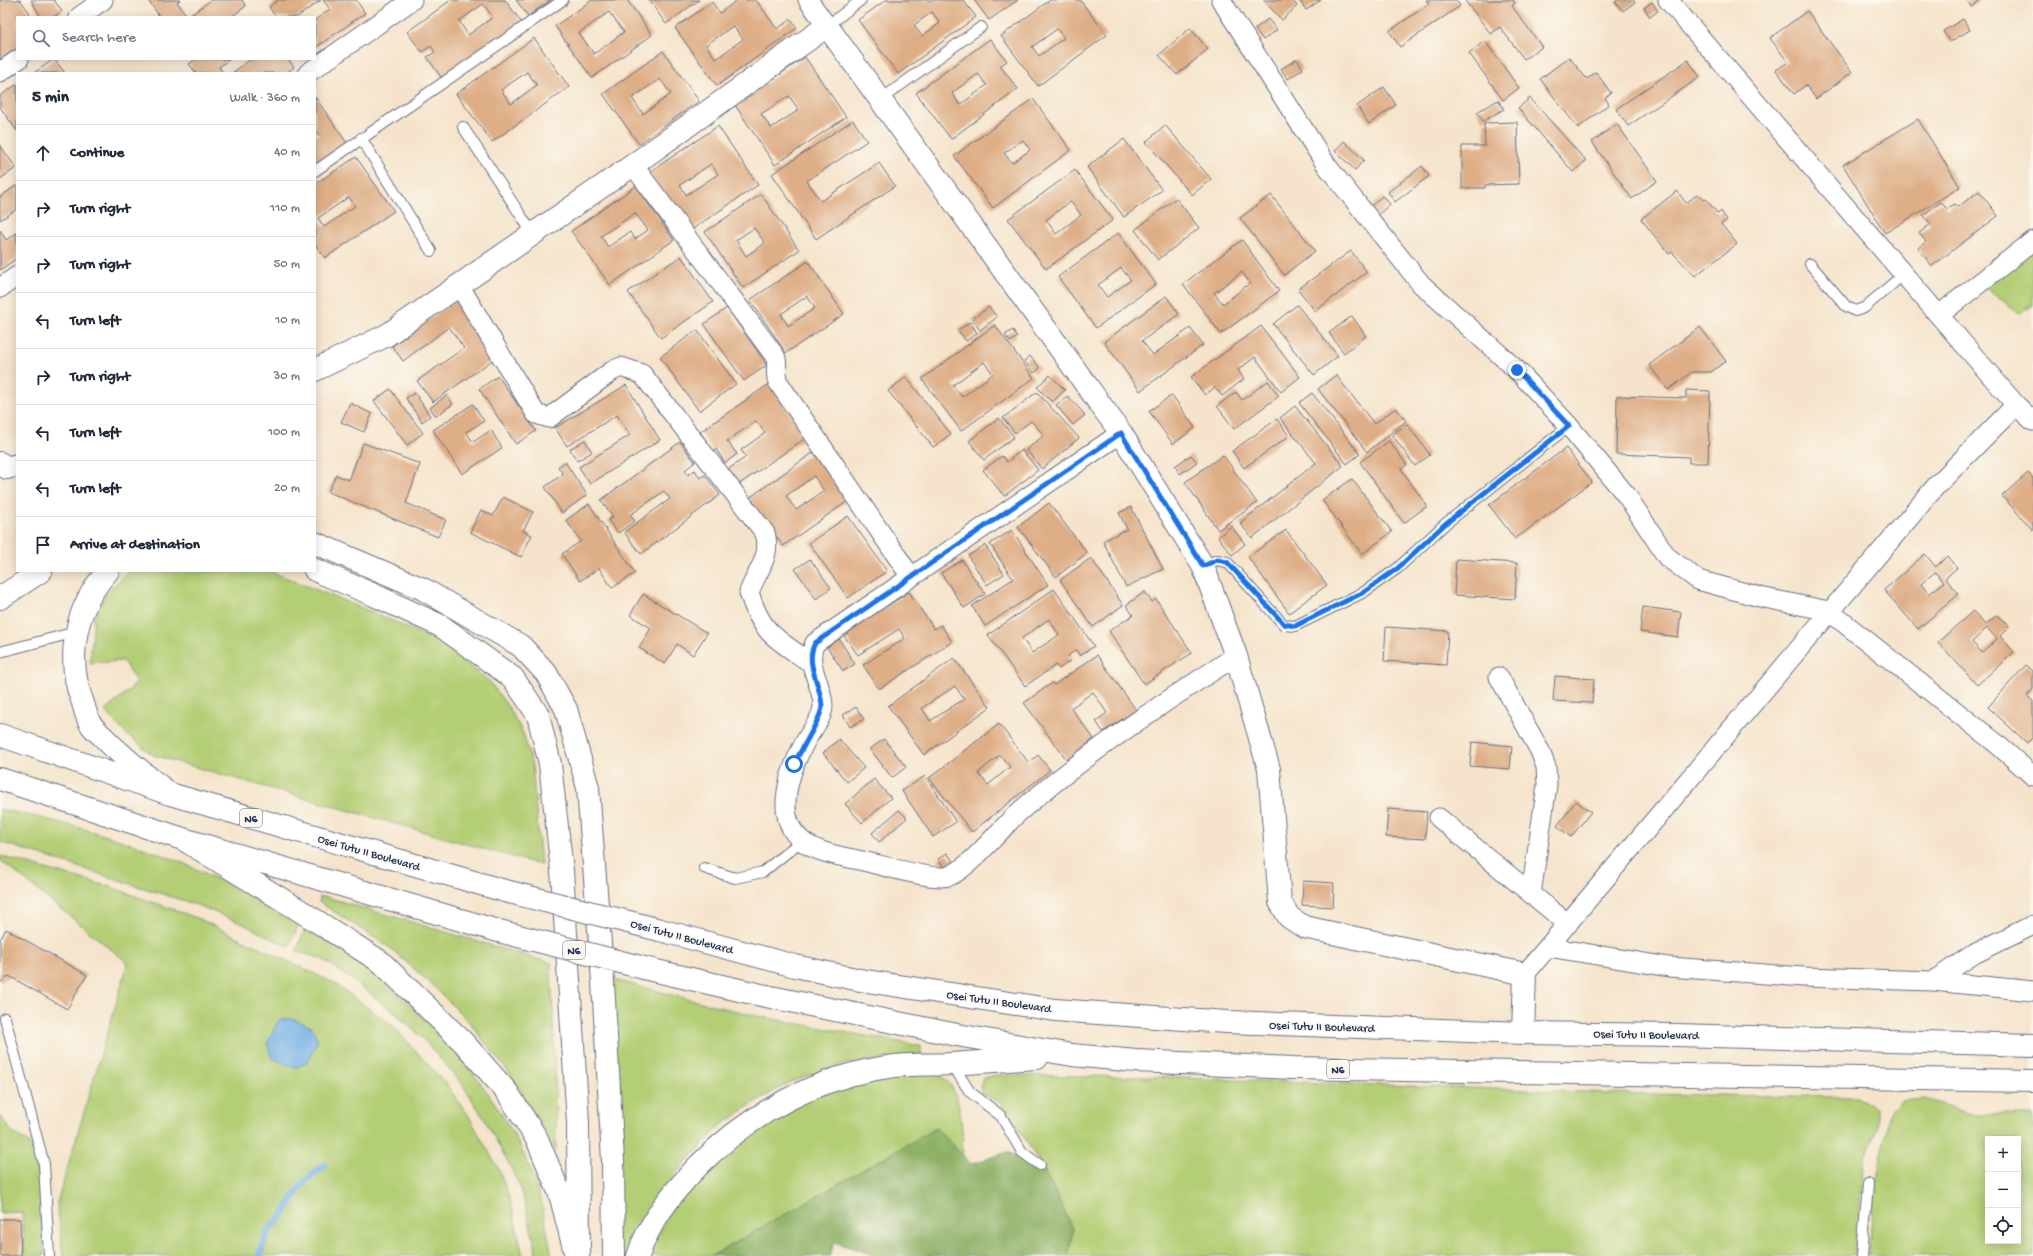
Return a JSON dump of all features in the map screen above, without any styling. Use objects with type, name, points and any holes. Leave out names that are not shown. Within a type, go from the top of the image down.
[{"type":"main road","points":[[316,370],[387,335],[633,165],[827,26],[1121,433],[1203,566],[1236,656],[1269,769],[1280,902],[1289,917],[1304,927],[1525,974],[1523,1033]]},
{"type":"main road","points":[[316,543],[423,589],[522,646],[546,673],[566,709],[588,788],[603,982],[613,1161],[614,1256]]},
{"type":"main road","points":[[316,570],[441,626],[513,678],[538,715],[550,764],[562,871],[578,1122],[578,1256]]},
{"type":"main road","points":[[0,598],[39,572]]},
{"type":"main road","points":[[107,572],[98,582],[86,602],[76,632],[73,667],[80,696],[91,725],[136,768],[170,794]]},
{"type":"main road","name":"Osei Tutu II Boulevard","points":[[0,735],[170,794],[505,891],[795,966],[846,977],[1055,1010],[1227,1022],[1523,1033],[1676,1035],[2033,1045]]},
{"type":"main road","name":"N6","points":[[0,779],[183,839],[495,930],[652,970],[862,1017],[1072,1055],[1197,1065],[1286,1068],[2033,1082]]},
{"type":"main road","points":[[183,839],[381,962],[464,1043],[507,1092],[537,1139],[560,1194],[578,1256]]},
{"type":"main road","points":[[638,1256],[641,1246],[660,1210],[686,1178],[717,1147],[755,1118],[805,1091],[839,1078],[894,1066],[952,1064],[1072,1055]]},
{"type":"street","points":[[80,16],[103,0]]},
{"type":"street","points":[[808,0],[827,26]]},
{"type":"street","points":[[1221,0],[1327,166],[1421,284],[1517,370],[1569,426],[1627,496],[1667,557],[1698,580],[1760,597],[1829,611],[1954,709],[2033,776]]},
{"type":"street","points":[[1668,0],[2016,405],[2033,421]]},
{"type":"street","points":[[309,72],[402,3]]},
{"type":"street","points":[[0,72],[18,60]]},
{"type":"street","points":[[633,165],[775,356],[777,360],[776,376],[778,382],[911,577]]},
{"type":"street","points":[[1939,315],[2033,241]]},
{"type":"street","points":[[0,288],[16,277]]},
{"type":"street","points":[[459,285],[536,414],[549,418],[612,371],[621,367],[642,374],[765,533],[768,544],[767,554],[749,592],[751,600],[759,621],[772,636],[811,663]]},
{"type":"street","points":[[1525,974],[1829,611],[1936,486],[2016,405]]},
{"type":"street","points":[[1121,433],[815,643],[811,652],[811,663],[823,707],[819,718],[794,764],[785,808],[788,823],[801,841],[826,852],[930,876],[949,876],[969,862],[1018,813],[1082,761],[1171,698],[1236,656]]},
{"type":"street","points":[[1499,677],[1540,751],[1546,767],[1547,785],[1531,894]]},
{"type":"street","points":[[1439,818],[1568,924]]},
{"type":"street","points":[[1934,981],[1974,954],[2033,925]]},
{"type":"street","points":[[1548,947],[1669,966],[1804,977],[1934,981],[2033,991]]},
{"type":"lane","points":[[316,170],[563,0]]},
{"type":"lane","points":[[827,26],[861,0]]},
{"type":"lane","points":[[880,100],[981,27]]},
{"type":"lane","points":[[463,128],[533,234]]},
{"type":"lane","points":[[361,138],[431,251]]},
{"type":"lane","points":[[1810,264],[1846,306],[1855,311],[1864,308],[1904,274]]},
{"type":"lane","points":[[1203,566],[1217,560],[1227,562],[1284,624],[1295,626],[1364,592],[1398,568],[1445,524],[1569,426]]},
{"type":"lane","points":[[0,652],[76,632]]},
{"type":"lane","points":[[704,868],[735,878],[763,872],[801,841]]},
{"type":"lane","points":[[5,1018],[44,1164],[49,1256]]},
{"type":"lane","points":[[952,1064],[970,1092],[1001,1116],[1022,1152],[1040,1165]]},
{"type":"lane","points":[[1862,1256],[1868,1184]]},
{"type":"green space","points":[[2033,249],[2033,305],[2019,314],[1985,286]]},
{"type":"green space","points":[[129,572],[272,572],[382,616],[440,643],[489,681],[509,708],[523,733],[532,765],[541,865],[153,755],[126,734],[105,711],[137,683],[123,661],[90,663],[94,617],[106,593]]},
{"type":"green space","points":[[0,809],[90,831],[178,861],[240,890],[300,922],[289,947],[241,923],[197,905],[0,842]]},
{"type":"green space","points":[[0,856],[110,887],[197,918],[334,983],[393,1026],[446,1084],[467,1113],[500,1172],[511,1203],[523,1256],[63,1256],[57,1203],[128,963],[0,860]]},
{"type":"green space","points":[[320,897],[326,897],[551,963],[556,1151],[512,1077],[469,1022],[430,983],[389,947],[319,902]]},
{"type":"green space","points":[[305,929],[326,939],[339,948],[384,982],[411,1006],[438,1032],[463,1060],[486,1090],[506,1121],[523,1153],[536,1185],[552,1256],[536,1256],[535,1245],[521,1189],[485,1120],[462,1084],[425,1041],[396,1014],[354,981],[322,959],[296,951]]},
{"type":"green space","points":[[610,979],[756,1016],[921,1046],[921,1055],[839,1065],[791,1082],[758,1100],[720,1126],[676,1173],[643,1220],[627,1256],[617,1256]]},
{"type":"green space","points":[[922,1070],[943,1077],[950,1084],[954,1092],[958,1103],[962,1125],[963,1156],[936,1128],[712,1256],[646,1256],[677,1200],[746,1134],[820,1091]]},
{"type":"green space","points":[[996,1075],[1154,1077],[1641,1094],[1856,1097],[1870,1104],[1875,1109],[1877,1129],[1865,1159],[1856,1256],[1068,1256],[1073,1229],[1045,1172],[1018,1127],[999,1102],[982,1094],[980,1087],[983,1078]]},
{"type":"green space","points":[[1924,1099],[1975,1114],[2033,1114],[2033,1256],[1868,1256],[1875,1189],[1890,1112],[1901,1101]]},
{"type":"green space","points":[[0,1116],[13,1133],[28,1142],[35,1153],[40,1177],[44,1256],[24,1256],[22,1212],[0,1213]]},
{"type":"green space","points":[[936,1128],[971,1164],[1008,1152],[1045,1172],[1073,1229],[1068,1256],[877,1256],[834,1242],[830,1256],[712,1256]]},
{"type":"water","points":[[290,1018],[312,1027],[318,1040],[307,1063],[294,1068],[272,1058],[267,1044],[278,1021]]},
{"type":"building","points":[[0,0],[20,0],[30,13],[27,16],[16,16],[16,55],[0,66]]},
{"type":"building","points":[[31,0],[54,0],[62,11],[55,16],[40,16]]},
{"type":"building","points":[[148,0],[180,0],[177,2],[187,16],[159,16]]},
{"type":"building","points":[[211,0],[242,0],[246,6],[232,16],[189,16]]},
{"type":"building","points":[[278,0],[321,0],[298,16],[275,16],[269,7]]},
{"type":"building","points":[[323,0],[356,0],[365,13],[316,47],[316,19],[330,9]]},
{"type":"building","points":[[451,0],[505,0],[522,23],[443,80],[427,57],[435,52],[431,46],[422,52],[407,32]],"holes":[[[483,4],[493,17],[468,35],[459,21]]]},
{"type":"building","points":[[516,0],[551,0],[528,16]]},
{"type":"building","points":[[592,0],[627,0],[652,35],[592,78],[555,26]],"holes":[[[609,12],[624,32],[594,54],[579,33]]]},
{"type":"building","points":[[649,0],[699,0],[666,24]]},
{"type":"building","points":[[737,0],[756,0],[777,29],[791,19],[797,28],[717,86],[675,28],[712,2],[720,13]],"holes":[[[733,26],[743,39],[716,59],[706,45]]]},
{"type":"building","points":[[886,0],[963,0],[976,17],[898,74],[858,20]],"holes":[[[932,12],[940,23],[922,36],[914,25]]]},
{"type":"building","points":[[974,0],[1018,0],[989,20]]},
{"type":"building","points":[[1050,0],[1080,0],[1107,35],[1038,86],[1001,36]],"holes":[[[1057,29],[1064,38],[1039,56],[1032,47]]]},
{"type":"building","points":[[1263,0],[1292,0],[1297,6],[1282,20]]},
{"type":"building","points":[[1299,0],[1321,0],[1306,10]]},
{"type":"building","points":[[1426,0],[1456,0],[1460,6],[1400,47],[1389,31],[1429,4]]},
{"type":"building","points":[[1468,0],[1513,0],[1515,3],[1512,6],[1542,47],[1524,59],[1500,27],[1491,34],[1466,2]]},
{"type":"building","points":[[1618,0],[1633,0],[1635,2],[1623,11],[1615,2]]},
{"type":"building","points":[[1967,0],[1981,0],[1971,7]]},
{"type":"building","points":[[1652,2],[1658,11],[1650,17],[1644,8]]},
{"type":"building","points":[[1807,11],[1852,72],[1816,99],[1806,85],[1794,94],[1776,70],[1788,62],[1770,38]]},
{"type":"building","points":[[1268,19],[1277,30],[1263,40],[1255,29]]},
{"type":"building","points":[[1963,19],[1970,30],[1950,42],[1943,31]]},
{"type":"building","points":[[1190,28],[1208,49],[1177,75],[1159,55]]},
{"type":"building","points":[[534,38],[569,87],[492,142],[456,94]],"holes":[[[527,72],[537,85],[511,104],[501,90]]]},
{"type":"building","points":[[990,39],[1007,61],[1000,66],[1018,89],[951,139],[916,93]],"holes":[[[978,74],[987,85],[960,105],[952,93]]]},
{"type":"building","points":[[1485,41],[1519,88],[1503,100],[1469,53]]},
{"type":"building","points":[[663,51],[699,101],[639,144],[603,94]],"holes":[[[660,79],[671,94],[643,114],[632,98]]]},
{"type":"building","points":[[805,57],[846,117],[775,165],[735,105]],"holes":[[[789,96],[799,110],[771,128],[761,114]]]},
{"type":"building","points":[[1569,57],[1587,79],[1596,72],[1611,93],[1605,98],[1609,104],[1578,128],[1540,79]]},
{"type":"building","points":[[1297,59],[1303,69],[1288,79],[1281,69]]},
{"type":"building","points":[[55,60],[64,72],[35,72]]},
{"type":"building","points":[[195,60],[229,60],[219,67],[222,72],[195,72],[189,64]]},
{"type":"building","points":[[250,60],[289,60],[294,67],[287,72],[233,72]]},
{"type":"building","points":[[1688,60],[1700,77],[1628,126],[1616,109]]},
{"type":"building","points":[[16,85],[16,130],[0,107],[0,96]]},
{"type":"building","points":[[1384,87],[1396,105],[1369,124],[1357,106]]},
{"type":"building","points":[[316,98],[347,143],[316,164],[316,136],[319,134],[316,130]]},
{"type":"building","points":[[1530,98],[1586,161],[1573,172],[1518,108]]},
{"type":"building","points":[[1033,99],[1071,150],[993,208],[954,156]],"holes":[[[1023,140],[1030,150],[1012,163],[1004,153]]]},
{"type":"building","points":[[1498,100],[1504,109],[1483,121],[1477,112]]},
{"type":"building","points":[[1918,119],[1960,187],[1885,233],[1843,165]]},
{"type":"building","points":[[853,120],[867,141],[807,181],[821,201],[879,163],[895,186],[816,239],[772,174]]},
{"type":"building","points":[[1517,122],[1519,184],[1485,185],[1485,188],[1462,188],[1462,146],[1485,146],[1484,123]]},
{"type":"building","points":[[1617,124],[1657,181],[1632,199],[1592,142]]},
{"type":"building","points":[[1165,125],[1211,179],[1192,195],[1146,142]]},
{"type":"building","points":[[718,126],[758,185],[688,232],[648,173]],"holes":[[[711,164],[718,174],[686,195],[680,185]]]},
{"type":"building","points":[[1124,139],[1162,190],[1124,217],[1087,167]]},
{"type":"building","points":[[1344,141],[1364,160],[1355,170],[1335,151]]},
{"type":"building","points":[[0,145],[16,168],[0,179]]},
{"type":"building","points":[[356,157],[394,211],[325,258],[316,245],[316,183]],"holes":[[[349,197],[355,206],[324,227],[318,218]]]},
{"type":"building","points":[[1422,166],[1429,176],[1395,202],[1388,192]]},
{"type":"building","points":[[1075,170],[1113,220],[1046,269],[1008,219]],"holes":[[[1071,201],[1081,215],[1056,234],[1046,220]]]},
{"type":"building","points":[[16,186],[16,210],[0,220],[0,197]]},
{"type":"building","points":[[636,186],[674,240],[610,285],[571,231]],"holes":[[[635,213],[648,230],[635,239],[630,232],[608,247],[601,236]]]},
{"type":"building","points":[[1677,191],[1686,203],[1698,194],[1703,200],[1706,199],[1718,214],[1721,211],[1727,220],[1721,224],[1737,244],[1695,276],[1672,252],[1669,254],[1641,219]]},
{"type":"building","points":[[1979,191],[1998,216],[1932,266],[1918,248],[1926,242],[1919,233],[1931,224],[1923,215],[1941,202],[1947,209],[1954,204],[1958,207]]},
{"type":"building","points":[[761,194],[799,250],[743,288],[705,232]],"holes":[[[754,228],[765,243],[746,256],[736,240]]]},
{"type":"building","points":[[1271,195],[1315,251],[1284,275],[1240,218]]},
{"type":"building","points":[[1382,196],[1390,204],[1377,216],[1369,208]]},
{"type":"building","points":[[1176,198],[1199,228],[1158,260],[1135,230]]},
{"type":"building","points":[[0,230],[6,240],[16,234],[16,259],[0,270]]},
{"type":"building","points":[[1118,233],[1156,284],[1096,328],[1058,277]],"holes":[[[1121,268],[1131,280],[1107,297],[1098,285]]]},
{"type":"building","points":[[1242,240],[1279,291],[1221,334],[1183,284]],"holes":[[[1242,272],[1250,283],[1223,304],[1214,293]]]},
{"type":"building","points":[[1351,251],[1367,272],[1315,311],[1298,289]]},
{"type":"building","points":[[681,256],[713,302],[661,338],[628,292]]},
{"type":"building","points":[[808,261],[844,314],[786,353],[750,300]],"holes":[[[807,296],[815,308],[788,326],[781,314]]]},
{"type":"building","points":[[1166,296],[1179,314],[1142,341],[1153,355],[1190,328],[1203,345],[1140,391],[1104,342]]},
{"type":"building","points":[[457,300],[497,357],[433,402],[417,381],[464,348],[449,327],[403,361],[392,346]]},
{"type":"building","points":[[1297,305],[1338,356],[1314,375],[1273,324]]},
{"type":"building","points":[[989,307],[997,317],[980,330],[972,319]]},
{"type":"building","points":[[727,308],[767,365],[744,381],[704,324]]},
{"type":"building","points":[[1352,316],[1366,336],[1344,353],[1329,333]]},
{"type":"building","points":[[970,322],[977,333],[966,341],[958,330]]},
{"type":"building","points":[[995,325],[1034,378],[961,431],[922,379]],"holes":[[[984,362],[993,374],[962,397],[953,385]]]},
{"type":"building","points":[[1261,326],[1300,377],[1281,392],[1255,357],[1238,370],[1244,379],[1222,396],[1215,387],[1205,395],[1191,377]]},
{"type":"building","points":[[1700,327],[1726,361],[1711,372],[1692,372],[1668,390],[1649,365]]},
{"type":"building","points":[[697,330],[736,384],[699,411],[660,357]]},
{"type":"building","points":[[1013,330],[1017,337],[1010,342],[1005,335]]},
{"type":"building","points":[[1030,356],[1040,368],[1034,373],[1024,361]]},
{"type":"building","points":[[1050,375],[1065,390],[1052,402],[1037,387]]},
{"type":"building","points":[[1336,375],[1374,424],[1396,408],[1406,421],[1367,452],[1318,389]]},
{"type":"building","points":[[498,376],[536,431],[516,444],[479,389]]},
{"type":"building","points":[[906,377],[951,434],[933,447],[888,391]]},
{"type":"building","points":[[1268,381],[1279,396],[1234,429],[1217,406],[1236,392],[1242,400]]},
{"type":"building","points":[[769,384],[807,437],[738,485],[727,470],[746,457],[741,450],[765,433],[756,421],[727,441],[737,454],[725,463],[716,449],[713,451],[700,432]]},
{"type":"building","points":[[626,385],[660,440],[590,484],[579,467],[630,435],[617,415],[567,446],[555,428]]},
{"type":"building","points":[[390,389],[423,433],[407,445],[374,401]]},
{"type":"building","points":[[1686,390],[1710,391],[1708,463],[1689,463],[1689,457],[1616,454],[1617,396],[1686,398]]},
{"type":"building","points":[[1037,392],[1079,438],[1042,469],[1026,450],[1044,435],[1031,421],[1015,433],[1003,418]]},
{"type":"building","points":[[415,393],[430,416],[422,422],[406,398]]},
{"type":"building","points":[[1312,393],[1360,454],[1347,464],[1299,403]]},
{"type":"building","points":[[447,395],[453,404],[436,416],[430,408]]},
{"type":"building","points":[[1172,395],[1195,428],[1173,444],[1149,411]]},
{"type":"building","points":[[1068,396],[1085,415],[1073,425],[1056,405]]},
{"type":"building","points":[[350,403],[372,414],[364,432],[341,422]]},
{"type":"building","points":[[473,404],[484,421],[466,432],[473,442],[491,430],[502,448],[462,474],[433,430]]},
{"type":"building","points":[[1295,406],[1343,466],[1252,538],[1240,523],[1316,463],[1280,418]]},
{"type":"building","points":[[999,418],[1014,437],[984,460],[969,441]]},
{"type":"building","points":[[1277,419],[1289,436],[1244,468],[1232,451]]},
{"type":"building","points":[[1407,424],[1430,455],[1415,466],[1392,435]]},
{"type":"building","points":[[585,440],[592,452],[577,461],[570,449]]},
{"type":"building","points":[[1389,441],[1407,465],[1401,469],[1427,506],[1404,523],[1360,462]]},
{"type":"building","points":[[680,442],[695,462],[685,470],[688,475],[695,470],[700,478],[705,475],[720,495],[641,554],[624,532],[670,499],[664,491],[630,515],[635,521],[618,533],[608,520],[613,517],[601,500]]},
{"type":"building","points":[[363,443],[420,464],[406,503],[446,520],[438,537],[328,492],[336,475],[349,480]]},
{"type":"building","points":[[1566,448],[1592,482],[1515,539],[1489,505]]},
{"type":"building","points":[[1022,450],[1038,470],[1004,496],[983,470],[1002,456],[1007,462]]},
{"type":"building","points":[[814,452],[848,501],[783,546],[749,498]],"holes":[[[814,476],[824,491],[796,510],[786,496]]]},
{"type":"building","points":[[1191,455],[1197,462],[1180,474],[1175,466]]},
{"type":"building","points":[[1223,455],[1257,503],[1218,530],[1185,482]]},
{"type":"building","points":[[565,462],[587,495],[562,513],[545,487],[563,474],[558,467]]},
{"type":"building","points":[[2028,473],[2033,478],[2033,530],[2002,496]]},
{"type":"building","points":[[1352,479],[1392,532],[1362,554],[1322,500]]},
{"type":"building","points":[[503,497],[533,512],[523,531],[532,535],[521,557],[470,532],[481,510],[493,516]]},
{"type":"building","points":[[1049,503],[1087,553],[1056,577],[1018,527]]},
{"type":"building","points":[[589,504],[635,573],[612,588],[599,568],[580,581],[562,554],[581,541],[566,520]]},
{"type":"building","points":[[1131,507],[1163,569],[1126,587],[1103,541],[1127,529],[1119,513]]},
{"type":"building","points":[[848,516],[887,571],[848,598],[809,543]]},
{"type":"building","points":[[1231,526],[1245,544],[1232,555],[1218,537]]},
{"type":"building","points":[[1012,530],[1048,585],[985,626],[972,606],[1013,579],[990,544]]},
{"type":"building","points":[[1286,530],[1327,585],[1289,613],[1248,557]]},
{"type":"building","points":[[985,545],[1004,574],[987,585],[968,556]]},
{"type":"building","points":[[1925,554],[1936,567],[1947,556],[1957,568],[1945,578],[1959,594],[1918,629],[1884,590]],"holes":[[[1935,572],[1944,582],[1929,594],[1921,584]]]},
{"type":"building","points":[[1091,558],[1123,605],[1093,627],[1060,580]]},
{"type":"building","points":[[810,559],[831,588],[816,599],[795,569]]},
{"type":"building","points":[[1456,559],[1517,563],[1515,599],[1454,595]]},
{"type":"building","points":[[962,560],[985,594],[964,608],[941,573]]},
{"type":"building","points":[[1054,589],[1094,646],[1080,656],[1076,650],[1068,656],[1071,660],[1059,669],[1056,665],[1025,686],[988,635]],"holes":[[[1049,619],[1059,635],[1032,653],[1022,638]]]},
{"type":"building","points":[[909,592],[934,629],[941,625],[952,642],[879,689],[863,665],[905,638],[899,629],[858,655],[843,634]]},
{"type":"building","points":[[1145,592],[1152,602],[1156,599],[1192,653],[1144,684],[1109,631],[1133,615],[1126,605]]},
{"type":"building","points":[[643,594],[707,633],[693,655],[677,644],[665,664],[639,648],[651,628],[630,615]]},
{"type":"building","points":[[1643,607],[1681,612],[1678,637],[1640,632]]},
{"type":"building","points":[[1973,611],[1985,625],[1997,615],[2009,627],[2000,636],[2014,652],[1977,685],[1938,642]],"holes":[[[1987,628],[1997,639],[1982,653],[1972,642]]]},
{"type":"building","points":[[1386,627],[1448,631],[1446,665],[1384,661]]},
{"type":"building","points":[[839,639],[855,664],[843,671],[827,647]]},
{"type":"building","points":[[1097,655],[1136,710],[1103,732],[1096,721],[1107,713],[1093,692],[1071,708],[1094,739],[1067,760],[1024,703],[1052,683],[1054,685]]},
{"type":"building","points":[[954,658],[990,707],[924,755],[888,706]],"holes":[[[955,686],[964,699],[930,721],[922,708]]]},
{"type":"building","points":[[2026,665],[2033,671],[2033,689],[2027,696],[2033,701],[2033,737],[2027,743],[1988,707]]},
{"type":"building","points":[[1555,676],[1594,679],[1592,703],[1553,701]]},
{"type":"building","points":[[856,707],[864,719],[850,727],[843,715]]},
{"type":"building","points":[[999,724],[1029,763],[1038,755],[1050,770],[972,832],[929,778]],"holes":[[[1000,755],[1010,767],[988,785],[978,773]]]},
{"type":"building","points":[[839,739],[864,768],[847,782],[823,753]]},
{"type":"building","points":[[884,739],[906,767],[892,778],[870,749]]},
{"type":"building","points":[[1472,742],[1512,746],[1510,769],[1470,766]]},
{"type":"building","points":[[925,776],[956,822],[933,837],[902,791]]},
{"type":"building","points":[[874,779],[891,798],[862,823],[845,804]]},
{"type":"building","points":[[1576,801],[1591,812],[1571,837],[1557,826]]},
{"type":"building","points":[[1388,809],[1427,812],[1425,839],[1386,837]]},
{"type":"building","points":[[899,810],[907,818],[879,842],[872,833]]},
{"type":"building","points":[[947,853],[955,864],[946,870],[938,859]]},
{"type":"building","points":[[1303,881],[1334,883],[1333,907],[1302,905]]},
{"type":"building","points":[[6,929],[87,975],[67,1009],[9,976],[0,983],[0,940]]},
{"type":"building","points":[[0,1219],[20,1219],[21,1256],[0,1256]]},
{"type":"waterway","points":[[259,1256],[268,1231],[282,1216],[303,1183],[325,1165]]},
{"type":"route","points":[[794,764],[819,718],[823,707],[811,663],[811,652],[815,643],[1121,433],[1203,566],[1217,560],[1227,562],[1284,624],[1295,626],[1364,592],[1398,568],[1445,524],[1569,426],[1517,370]]}]
